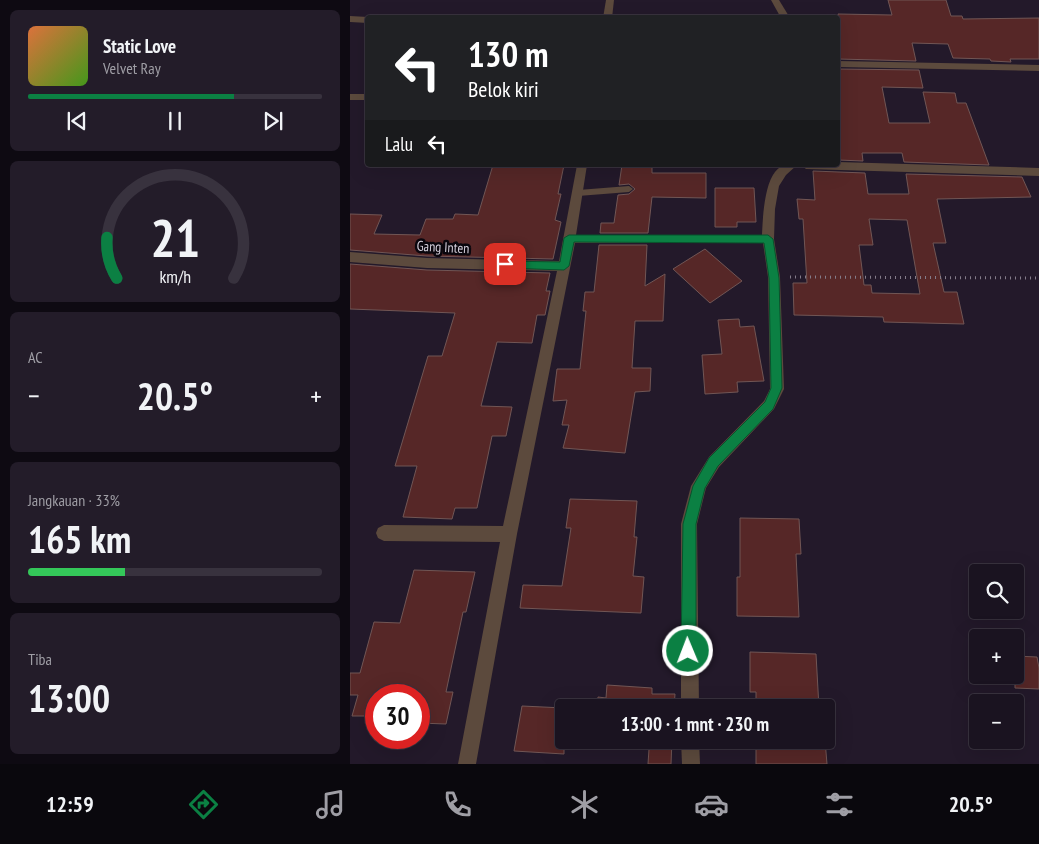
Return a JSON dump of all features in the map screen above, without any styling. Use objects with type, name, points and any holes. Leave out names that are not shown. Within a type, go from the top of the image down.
[{"type":"street","points":[[608,15],[610,0]]},
{"type":"street","points":[[775,0],[784,15]]},
{"type":"street","points":[[350,19],[365,20]]},
{"type":"street","points":[[840,64],[1039,68]]},
{"type":"street","points":[[350,97],[365,97]]},
{"type":"street","points":[[840,166],[1039,172]]},
{"type":"street","points":[[467,764],[509,534],[564,266],[582,167]]},
{"type":"street","points":[[690,699],[689,524],[699,486],[714,462],[769,406],[777,388],[774,278],[768,239],[773,186],[782,172],[789,167]]},
{"type":"street","points":[[569,238],[768,239]]},
{"type":"street","name":"Gang Inten","points":[[350,257],[427,263],[564,266]]},
{"type":"street","points":[[384,533],[509,534]]},
{"type":"street","points":[[690,749],[691,764]]},
{"type":"lane","points":[[578,193],[630,189]]},
{"type":"path","points":[[774,278],[1039,278]]},
{"type":"building","points":[[888,0],[946,0],[951,16],[962,16],[963,19],[1039,18],[1039,59],[1010,59],[1011,62],[991,61],[990,59],[953,58],[948,44],[912,43],[916,61],[840,59],[840,15],[838,14],[892,15]]},
{"type":"building","points":[[840,69],[919,70],[923,88],[882,87],[889,123],[930,123],[923,92],[955,93],[957,103],[966,103],[989,165],[904,162],[902,153],[862,153],[863,161],[840,160]]},
{"type":"building","points":[[492,167],[564,167],[558,194],[561,194],[555,220],[561,222],[553,259],[427,256],[350,250],[350,214],[382,215],[374,234],[420,235],[426,219],[453,219],[455,214],[478,215]]},
{"type":"building","points":[[622,167],[652,167],[652,173],[706,173],[706,198],[652,197],[648,233],[600,233],[601,223],[614,223],[618,195],[629,194],[635,189],[629,184],[619,185]]},
{"type":"building","points":[[813,171],[865,173],[868,194],[909,194],[906,174],[1022,177],[1031,197],[937,199],[946,243],[933,243],[944,292],[957,292],[964,324],[884,322],[883,317],[794,315],[793,283],[807,283],[803,219],[799,219],[797,199],[815,200]],"holes":[[[869,219],[907,220],[920,294],[872,293],[871,285],[864,285],[859,245],[873,245]]]},
{"type":"building","points":[[715,188],[754,188],[756,222],[737,222],[737,227],[715,227]]},
{"type":"building","points":[[599,245],[647,245],[645,286],[665,274],[663,321],[635,321],[632,368],[651,368],[650,391],[635,392],[625,453],[563,448],[569,425],[562,425],[567,400],[553,401],[557,369],[580,369],[586,311],[583,311],[585,292],[594,292]]},
{"type":"building","points":[[705,249],[742,281],[710,303],[673,269]]},
{"type":"building","points":[[350,264],[427,270],[550,273],[546,291],[550,291],[545,315],[537,315],[532,343],[497,342],[481,406],[512,407],[506,436],[492,436],[477,508],[455,508],[452,519],[403,517],[417,466],[395,466],[428,356],[442,356],[455,313],[350,309]]},
{"type":"building","points":[[739,319],[740,327],[754,326],[764,381],[737,382],[738,392],[705,394],[702,355],[722,354],[718,320]]},
{"type":"building","points":[[570,499],[637,501],[634,537],[637,537],[633,576],[644,577],[641,613],[520,608],[523,585],[562,586],[571,528],[566,528]]},
{"type":"building","points":[[740,518],[799,519],[801,554],[796,554],[799,617],[737,616],[737,577],[740,577]]},
{"type":"building","points":[[414,570],[475,572],[466,612],[463,612],[446,692],[453,692],[446,724],[430,723],[430,684],[365,684],[365,716],[352,716],[358,695],[350,695],[350,673],[360,673],[374,622],[400,623]]},
{"type":"building","points":[[750,652],[816,654],[818,699],[756,699],[756,692],[750,692]]},
{"type":"building","points":[[1024,656],[1037,657],[1039,689],[1015,688],[1015,684],[1024,684]]},
{"type":"building","points":[[607,685],[652,688],[652,694],[675,694],[675,699],[598,699],[598,697],[606,698]]},
{"type":"building","points":[[522,706],[555,708],[555,749],[564,749],[564,754],[514,751]]},
{"type":"building","points":[[649,749],[672,749],[671,764],[648,764]]},
{"type":"building","points":[[756,749],[826,749],[827,764],[756,764]]},
{"type":"route","points":[[505,264],[564,266],[569,238],[768,239],[774,278],[777,388],[769,406],[714,462],[699,486],[689,524],[688,651]]}]
